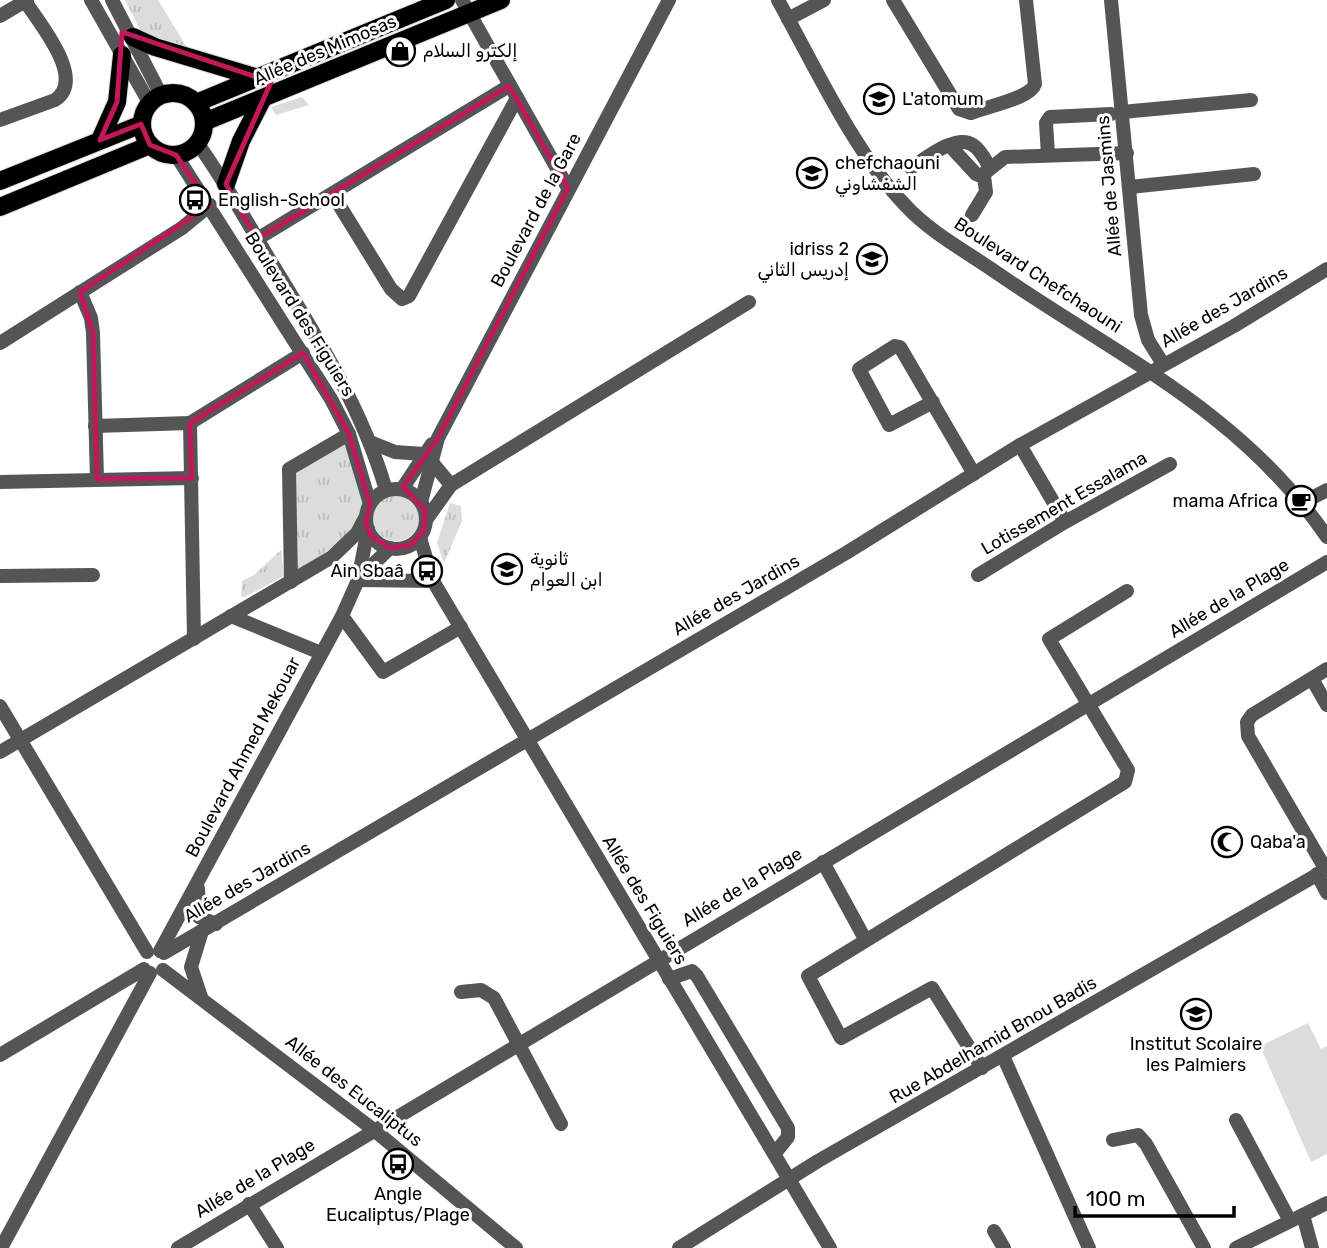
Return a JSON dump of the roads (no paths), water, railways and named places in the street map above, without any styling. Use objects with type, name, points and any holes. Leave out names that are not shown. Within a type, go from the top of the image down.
[{"type":"main road","name":"Allée des Mimosas","points":[[196,103],[446,0]]},
{"type":"main road","name":"Allée des Mimosas","points":[[204,122],[262,100],[466,6],[501,0]]},
{"type":"main road","points":[[132,37],[155,47],[255,77]]},
{"type":"main road","points":[[100,140],[117,102],[122,55]]},
{"type":"main road","points":[[0,181],[142,124],[156,99],[180,94],[196,103],[204,122],[198,144],[176,155],[157,151],[150,145],[142,124]]},
{"type":"main road","points":[[226,184],[241,141],[262,100]]},
{"type":"main road","points":[[0,207],[150,145]]},
{"type":"street","points":[[91,0],[122,55],[156,99]]},
{"type":"street","points":[[112,0],[132,37],[156,99]]},
{"type":"street","name":"Boulevard de la Gare","points":[[402,489],[438,438],[669,0]]},
{"type":"street","name":"Boulevard Chefchaouni","points":[[778,0],[860,145],[906,206],[923,222],[1037,300],[1157,367],[1233,431],[1302,503],[1327,537]]},
{"type":"street","points":[[788,19],[824,0]]},
{"type":"street","points":[[893,0],[960,109],[971,113],[992,104],[1025,96],[1032,91],[1035,84],[1026,0]]},
{"type":"street","name":"Allée de Jasmins","points":[[1111,0],[1117,113],[1127,153],[1141,315],[1157,367]]},
{"type":"street","points":[[0,16],[26,1],[62,61],[67,85],[62,96],[55,100],[0,120]]},
{"type":"street","points":[[466,6],[568,188]]},
{"type":"street","points":[[257,239],[513,92]]},
{"type":"street","points":[[333,195],[391,289],[402,299],[409,296],[513,92]]},
{"type":"street","points":[[1048,155],[1046,123],[1049,117],[1251,100]]},
{"type":"street","name":"Boulevard des Figuiers","points":[[198,144],[226,184],[346,390],[370,442],[386,490]]},
{"type":"street","points":[[911,169],[950,146],[976,174],[987,172],[1005,157],[1127,153]]},
{"type":"street","name":"Boulevard des Figuiers","points":[[176,155],[303,353],[349,434],[368,516]]},
{"type":"street","points":[[972,215],[986,192],[987,172]]},
{"type":"street","points":[[1130,187],[1254,174]]},
{"type":"street","points":[[0,343],[182,228],[210,205]]},
{"type":"street","name":"Allée des Jardins","points":[[157,952],[216,924],[1020,445],[1234,326],[1327,269]]},
{"type":"street","points":[[80,292],[91,318],[93,333],[97,479]]},
{"type":"street","points":[[368,516],[376,542],[395,549],[420,538],[426,520],[451,485],[749,302]]},
{"type":"street","points":[[933,402],[889,425],[859,369],[898,345],[933,402],[974,474]]},
{"type":"street","points":[[95,426],[190,424],[303,353]]},
{"type":"street","points":[[190,424],[194,639]]},
{"type":"street","points":[[291,582],[289,469],[349,434]]},
{"type":"street","points":[[370,442],[396,452],[427,457],[451,485]]},
{"type":"street","points":[[1020,445],[1065,522]]},
{"type":"street","name":"Boulevard de la Gare","points":[[421,502],[427,457]]},
{"type":"street","name":"Lotissement Essalama","points":[[978,575],[1065,522],[1170,464]]},
{"type":"street","points":[[0,482],[192,478]]},
{"type":"street","points":[[0,752],[332,557],[357,533],[386,490],[402,489],[421,502],[426,520]]},
{"type":"street","points":[[1302,503],[1327,490]]},
{"type":"street","name":"Boulevard Ahmed Mekouar","points":[[157,952],[198,883],[342,616],[358,580],[368,516]]},
{"type":"street","name":"Allée des Figuiers","points":[[420,538],[430,576],[830,1248]]},
{"type":"street","name":"Boulevard Ahmed Mekouar","points":[[358,580],[395,549]]},
{"type":"street","name":"Allée des Figuiers","points":[[395,549],[430,576]]},
{"type":"street","points":[[332,557],[348,559],[354,564],[358,580],[430,576]]},
{"type":"street","name":"Allée de la Plage","points":[[178,1248],[249,1203],[1327,562]]},
{"type":"street","points":[[0,576],[93,575]]},
{"type":"street","points":[[982,1068],[932,988],[841,1038],[808,976],[1125,782],[1128,770],[1049,639],[1127,591]]},
{"type":"street","points":[[231,616],[321,653]]},
{"type":"street","points":[[342,616],[383,672],[461,627]]},
{"type":"street","points":[[1327,669],[1252,715],[1246,729],[1323,871],[1327,892]]},
{"type":"street","points":[[1312,679],[1327,705]]},
{"type":"street","points":[[0,706],[157,952],[167,961],[0,1055]]},
{"type":"street","points":[[823,862],[865,939]]},
{"type":"street","name":"Rue Abdelhamid Bnou Badis","points":[[679,1248],[789,1179],[1323,871]]},
{"type":"street","points":[[198,883],[199,917],[216,924]]},
{"type":"street","points":[[202,931],[191,967],[202,998]]},
{"type":"street","points":[[152,971],[142,958],[157,952]]},
{"type":"street","points":[[1,1248],[152,971]]},
{"type":"street","name":"Allée des Eucaliptus","points":[[152,971],[202,998],[374,1130],[515,1248]]},
{"type":"street","points":[[669,979],[692,971],[743,1050],[788,1128],[788,1137],[775,1153]]},
{"type":"street","points":[[461,992],[488,992],[561,1124]]},
{"type":"street","points":[[104,995],[123,1002],[124,1021]]},
{"type":"street","points":[[1003,1056],[1089,1248]]},
{"type":"street","points":[[1236,1120],[1297,1218],[1312,1248]]},
{"type":"street","points":[[1113,1140],[1138,1135],[1146,1144],[1203,1248]]},
{"type":"street","points":[[249,1203],[277,1248]]},
{"type":"street","points":[[1236,1248],[1327,1203]]},
{"type":"street","points":[[994,1231],[1004,1248]]},
{"type":"place","name":"إلكترو السلام","points":[[400,51]]},
{"type":"place","name":"L'atomum","points":[[879,99]]},
{"type":"place","name":"chefchaouni الشفشاوني","points":[[812,173]]},
{"type":"place","name":"English-School","points":[[195,200]]},
{"type":"place","name":"idriss 2 إدريس الثاني","points":[[872,259]]},
{"type":"place","name":"mama Africa","points":[[1301,501]]},
{"type":"place","name":"ثانوية ابن العوام","points":[[507,569]]},
{"type":"place","name":"Ain Sbaâ","points":[[427,571]]},
{"type":"place","name":"Qaba'a","points":[[1227,842]]},
{"type":"place","name":"Institut Scolaire les Palmiers","points":[[1196,1014]]},
{"type":"place","name":"Angle Eucaliptus/Plage","points":[[398,1164]]}]
